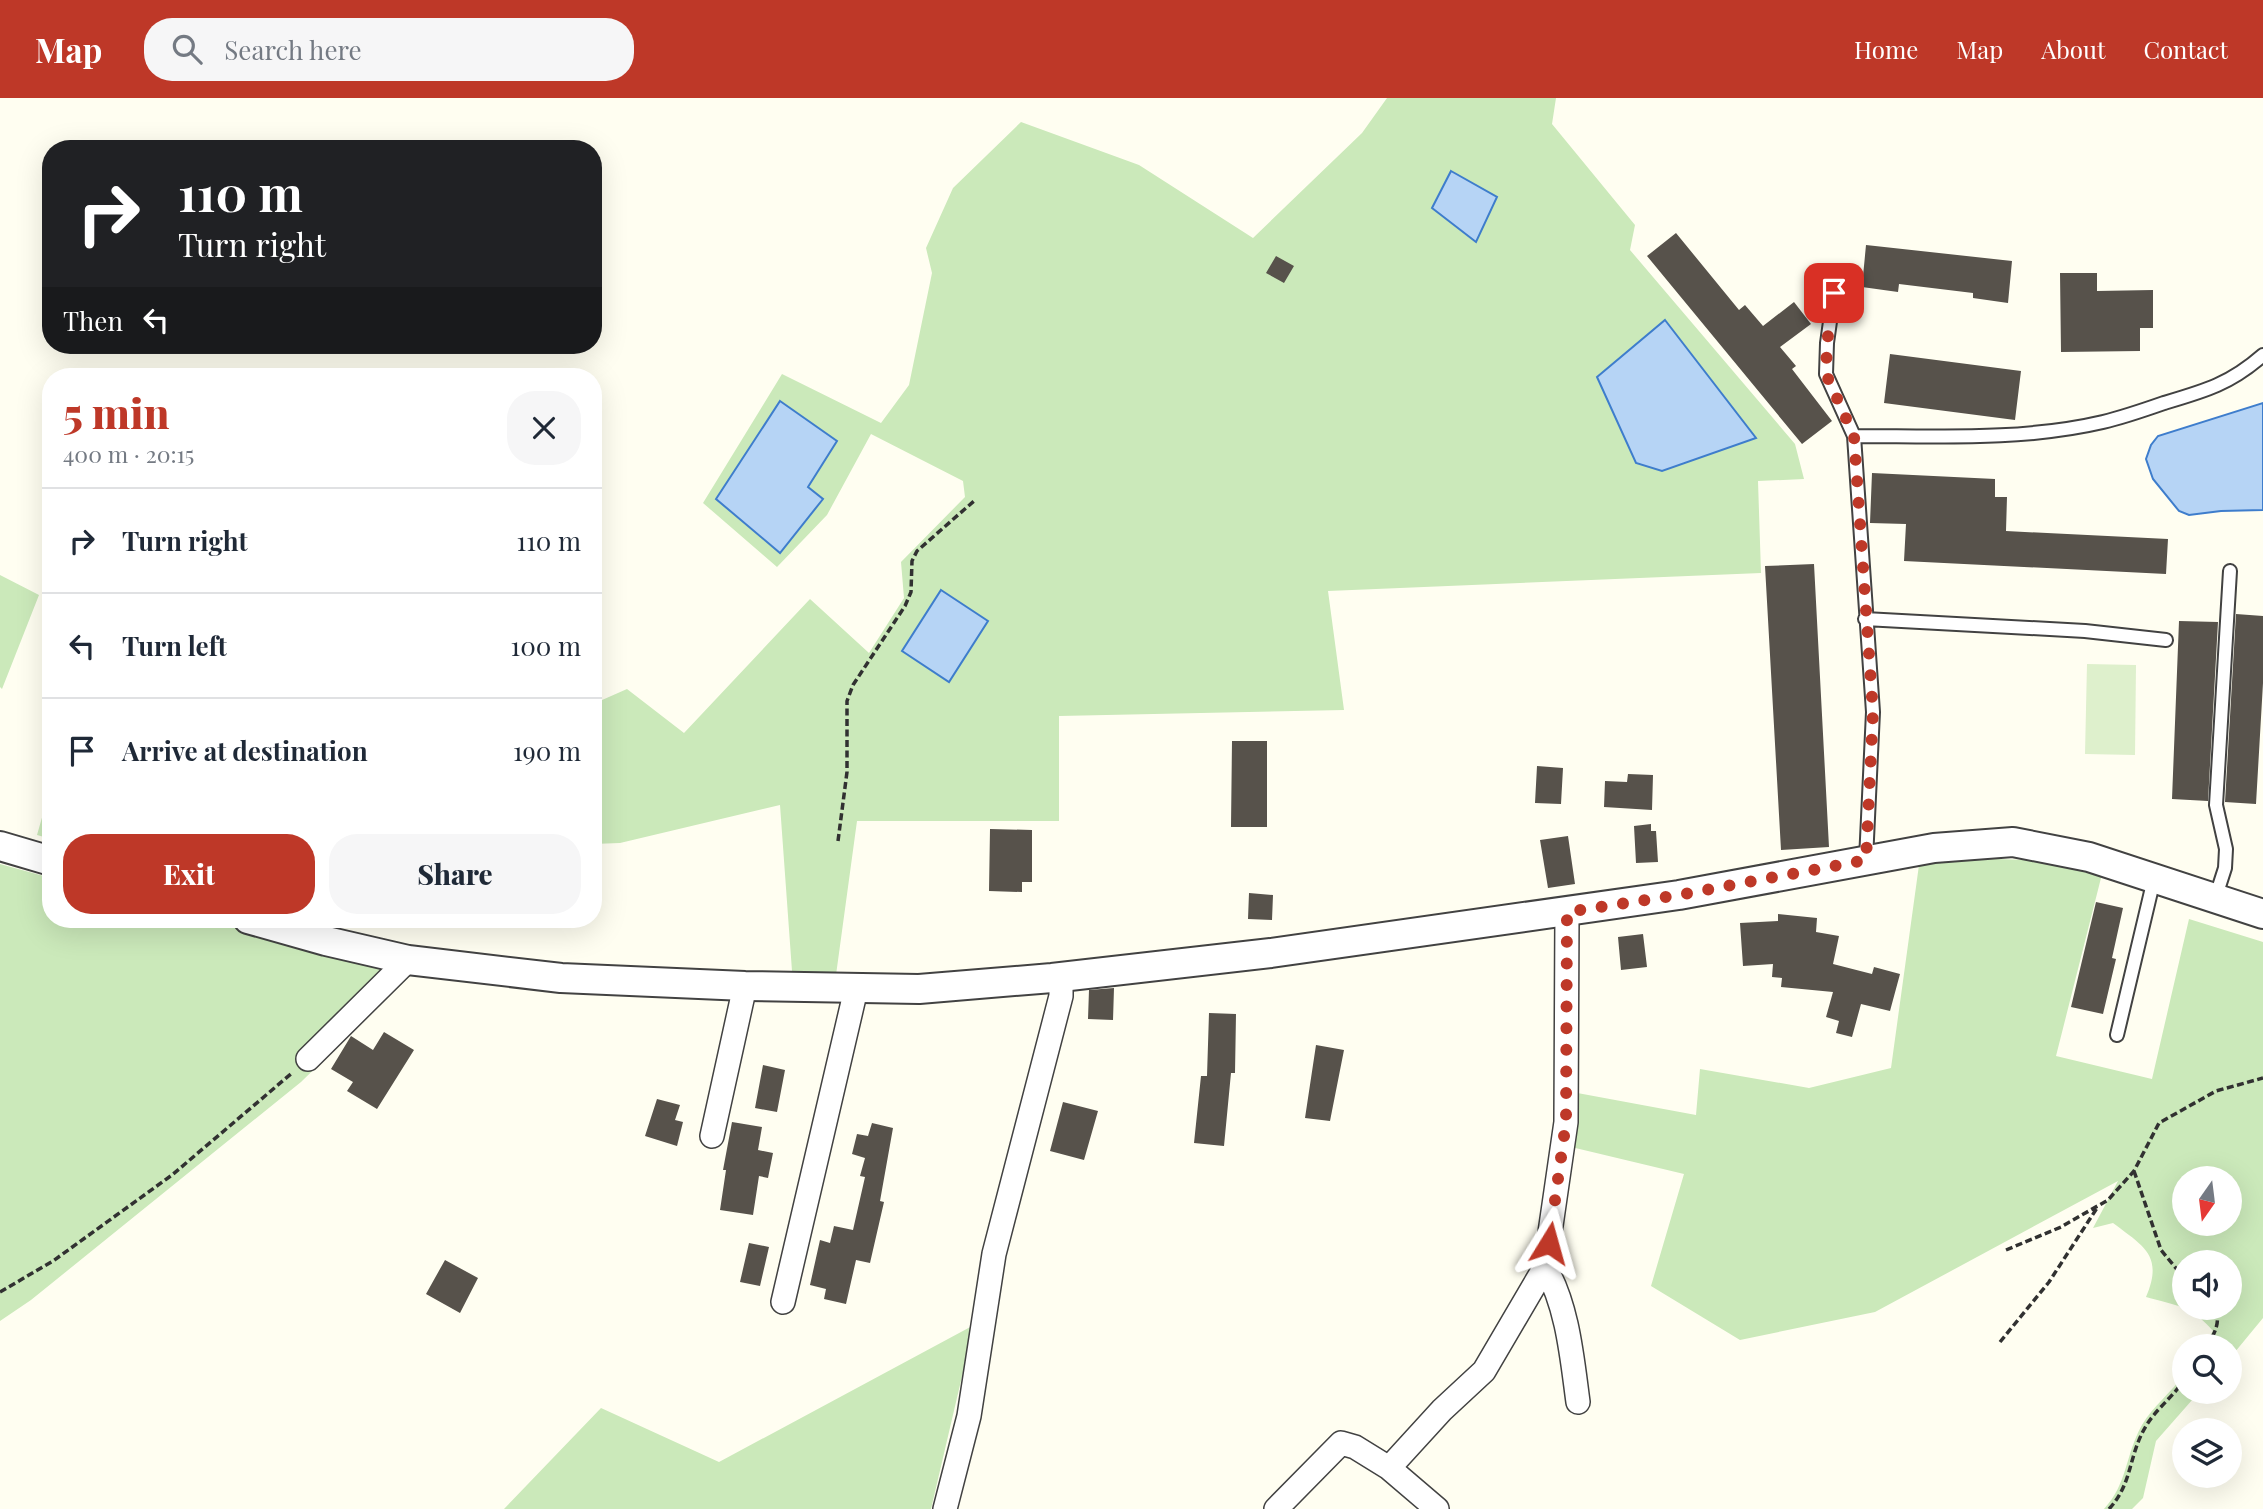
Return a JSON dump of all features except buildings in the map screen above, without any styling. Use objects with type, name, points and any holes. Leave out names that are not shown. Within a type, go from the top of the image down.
[{"type":"street","points":[[279,928],[326,942],[408,960],[561,978],[745,986],[919,989],[1061,977],[1271,953],[1679,895],[1934,848],[2013,842],[2089,858],[2263,914]]},
{"type":"street","points":[[0,846],[42,858]]},
{"type":"street","points":[[1390,1468],[1442,1410],[1484,1371],[1545,1268],[1566,1122],[1567,912]]},
{"type":"street","points":[[309,1059],[408,960]]},
{"type":"street","points":[[945,1509],[969,1416],[994,1254],[1061,996],[1061,977]]},
{"type":"street","points":[[712,1136],[745,986]]},
{"type":"street","points":[[783,1302],[856,989]]},
{"type":"street","points":[[1545,1268],[1552,1280],[1571,1347],[1578,1402]]},
{"type":"street","points":[[1276,1509],[1341,1443],[1356,1447],[1390,1468],[1437,1509]]},
{"type":"lane","points":[[1834,293],[1826,374],[1854,436],[1873,712],[1866,860]]},
{"type":"lane","points":[[1854,436],[1975,436],[2049,431],[2103,422],[2217,387],[2245,371],[2263,355]]},
{"type":"lane","points":[[2216,899],[2225,868],[2226,849],[2216,805],[2230,572]]},
{"type":"lane","points":[[1865,619],[2085,631],[2166,640]]},
{"type":"lane","points":[[2118,1035],[2154,879]]},
{"type":"path","points":[[838,841],[847,772],[848,701],[853,685],[905,606],[911,592],[912,561],[917,551],[974,501]]},
{"type":"path","points":[[0,1292],[53,1261],[172,1175],[309,1059]]},
{"type":"path","points":[[2006,1250],[2061,1227],[2108,1200],[2134,1171],[2159,1123],[2216,1091],[2263,1078]]},
{"type":"path","points":[[2134,1171],[2161,1250],[2172,1263]]},
{"type":"path","points":[[2000,1342],[2049,1282],[2098,1206]]},
{"type":"path","points":[[2109,1509],[2126,1486],[2134,1448],[2147,1423],[2172,1394]]},
{"type":"green space","points":[[1387,98],[1556,98],[1552,124],[1635,225],[1630,250],[1795,444],[1804,479],[1758,481],[1761,573],[1328,591],[1344,710],[1059,716],[1059,821],[857,821],[836,975],[792,971],[780,805],[620,843],[602,844],[602,700],[627,689],[684,733],[810,599],[869,653],[904,598],[901,562],[965,497],[963,481],[871,434],[827,515],[777,567],[703,503],[782,374],[881,423],[909,385],[932,273],[926,248],[953,188],[1021,122],[1139,165],[1253,238],[1362,133]]},
{"type":"green space","points":[[0,575],[39,595],[2,689],[0,687]]},
{"type":"green space","points":[[2087,664],[2136,665],[2135,755],[2085,754]]},
{"type":"green space","points":[[42,818],[42,836],[37,835]]},
{"type":"green space","points":[[1969,858],[2027,860],[2102,874],[2056,1056],[2152,1079],[2189,919],[2263,942],[2263,1318],[2242,1343],[2242,1334],[2211,1334],[2213,1331],[2202,1320],[2242,1320],[2242,1250],[2172,1250],[2172,1304],[2146,1297],[2153,1271],[2148,1253],[2113,1223],[2093,1228],[2118,1181],[1875,1312],[1740,1340],[1651,1286],[1684,1174],[1567,1146],[1572,1092],[1696,1115],[1700,1069],[1809,1088],[1891,1068],[1919,865]]},
{"type":"green space","points":[[0,864],[42,876],[42,928],[238,928],[331,953],[415,971],[301,1082],[31,1300],[0,1321]]},
{"type":"green space","points":[[974,1325],[931,1509],[504,1509],[601,1408],[719,1462]]},
{"type":"green space","points":[[2172,1389],[2172,1404],[2189,1404],[2176,1418],[2172,1418],[2172,1423],[2156,1441],[2143,1498],[2132,1509],[2104,1509],[2118,1489],[2136,1436]]},
{"type":"water","points":[[1451,171],[1497,197],[1476,242],[1432,208]]},
{"type":"water","points":[[1665,320],[1756,438],[1662,471],[1636,463],[1597,377]]},
{"type":"water","points":[[780,401],[837,441],[808,487],[823,499],[780,553],[716,499]]},
{"type":"water","points":[[2263,403],[2263,510],[2189,515],[2179,511],[2153,479],[2146,459],[2158,436]]},
{"type":"water","points":[[941,590],[988,621],[949,682],[902,651]]},
{"type":"route","points":[[1549,1243],[1566,1122],[1567,912],[1679,895],[1866,860],[1873,712],[1854,436],[1826,374],[1834,293]]}]
